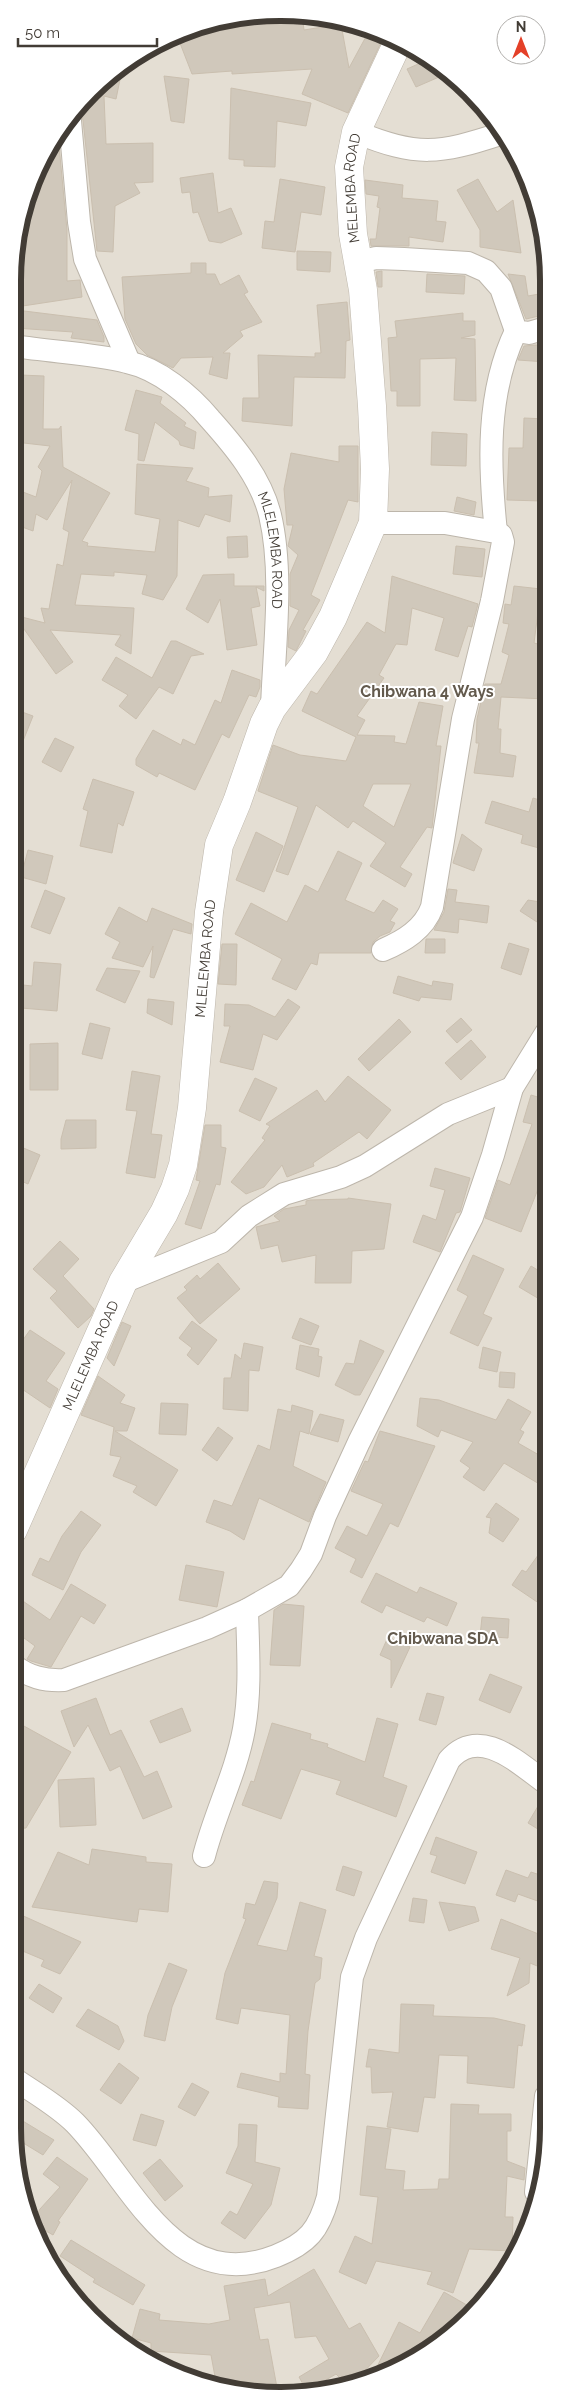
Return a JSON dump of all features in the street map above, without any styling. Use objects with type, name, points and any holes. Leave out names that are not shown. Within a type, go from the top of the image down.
[{"type":"street","name":"MELEMBA ROAD","points":[[373,523],[375,499],[374,438],[363,290],[353,234],[349,179],[350,156],[356,132],[395,48]]},
{"type":"street","points":[[71,129],[79,222],[85,258],[129,362]]},
{"type":"street","points":[[356,132],[406,149],[430,151],[462,146],[496,135]]},
{"type":"street","points":[[358,262],[376,258],[404,258],[468,263],[486,271],[502,288],[516,331],[500,369],[495,400],[492,472],[496,532]]},
{"type":"street","points":[[516,331],[529,333],[540,330]]},
{"type":"street","name":"MLELEMBA ROAD","points":[[21,347],[129,362],[180,389],[203,411],[246,463],[270,514],[276,565],[272,708],[254,747],[242,786],[216,854],[209,912],[197,1067],[183,1165],[164,1212],[123,1282],[21,1512]]},
{"type":"street","points":[[272,708],[314,652],[333,618],[358,553],[373,523],[445,523],[496,532],[501,535],[503,542],[492,601],[463,719],[432,907],[428,917],[414,933],[383,950]]},
{"type":"street","points":[[21,1670],[30,1676],[44,1680],[64,1680],[207,1628],[247,1610],[288,1586],[311,1554],[325,1516],[359,1442],[472,1217],[512,1088],[540,1043]]},
{"type":"street","points":[[123,1282],[221,1242],[249,1216],[284,1194],[341,1177],[365,1166],[448,1114],[512,1088]]},
{"type":"street","points":[[204,1856],[213,1822],[234,1769],[244,1729],[248,1696],[247,1610]]},
{"type":"street","points":[[21,2084],[74,2122],[156,2226],[179,2246],[207,2259],[238,2264],[269,2259],[296,2248],[314,2233],[324,2213],[328,2197],[348,2001],[358,1957],[449,1760],[464,1748],[473,1745],[484,1745],[498,1750],[540,1779]]},
{"type":"shaded area","points":[[280,21],[314,23],[348,30],[395,48],[425,65],[464,97],[496,136],[513,166],[531,213],[538,247],[540,280],[540,2128],[538,2161],[531,2195],[513,2242],[496,2272],[464,2311],[425,2343],[380,2367],[331,2382],[280,2387],[230,2382],[181,2367],[136,2343],[97,2311],[65,2272],[41,2227],[26,2178],[22,2144],[21,280],[23,247],[35,197],[56,151],[65,136],[97,97],[123,75],[136,65],[166,48],[213,30],[247,23]]},
{"type":"building","points":[[300,22],[303,22],[304,30],[330,26],[342,29],[349,68],[366,36],[381,42],[348,113],[302,94],[312,69],[232,74],[232,71],[192,74],[179,42],[213,30],[247,23]]},
{"type":"building","points":[[421,63],[440,77],[416,87],[407,69]]},
{"type":"building","points":[[164,76],[189,79],[184,123],[171,121]]},
{"type":"building","points":[[121,77],[116,99],[104,96],[106,144],[153,143],[153,182],[134,183],[140,193],[115,206],[113,252],[97,251],[83,120],[81,116],[97,97]]},
{"type":"building","points":[[231,88],[311,103],[306,126],[277,121],[275,167],[244,166],[244,160],[229,159]]},
{"type":"building","points":[[59,146],[67,230],[67,281],[80,280],[82,297],[21,306],[23,247],[30,213],[41,181]]},
{"type":"building","points":[[213,173],[218,213],[231,208],[242,234],[221,243],[209,241],[198,212],[193,213],[190,192],[182,193],[180,178]]},
{"type":"building","points":[[280,179],[325,187],[321,215],[301,212],[295,252],[262,248],[265,221],[274,222]]},
{"type":"building","points":[[478,179],[497,212],[513,200],[521,253],[480,247],[480,230],[457,190]]},
{"type":"building","points":[[365,180],[403,185],[402,198],[438,201],[436,221],[446,222],[443,242],[409,237],[409,246],[371,246],[370,239],[376,239],[380,208],[377,207],[379,196],[366,194]]},
{"type":"building","points":[[297,251],[331,252],[330,272],[297,270]]},
{"type":"building","points":[[191,263],[206,263],[206,274],[215,274],[220,285],[239,275],[248,292],[244,294],[262,322],[240,331],[243,336],[223,353],[230,353],[227,379],[209,374],[213,357],[181,358],[173,368],[147,355],[136,344],[125,319],[122,277],[191,273]]},
{"type":"building","points":[[382,271],[382,287],[378,287],[376,272]]},
{"type":"building","points":[[427,274],[465,276],[464,294],[426,292]]},
{"type":"building","points":[[508,274],[525,276],[528,296],[539,294],[540,316],[526,319]]},
{"type":"building","points":[[347,302],[350,340],[346,341],[345,378],[294,377],[292,426],[242,421],[243,398],[259,398],[258,355],[315,357],[315,353],[321,353],[317,305]]},
{"type":"building","points":[[21,311],[97,320],[104,337],[104,342],[71,338],[73,332],[21,328]]},
{"type":"building","points":[[463,313],[463,321],[475,321],[475,335],[461,338],[475,339],[476,401],[454,400],[456,358],[420,359],[420,406],[397,406],[397,391],[391,391],[388,338],[397,337],[395,321]]},
{"type":"building","points":[[540,345],[540,362],[518,360],[524,346]]},
{"type":"building","points":[[21,375],[44,376],[43,429],[59,429],[61,426],[63,467],[110,493],[82,541],[88,543],[87,546],[155,552],[160,519],[135,514],[137,464],[193,468],[186,481],[209,488],[208,497],[232,495],[230,522],[205,514],[199,527],[178,520],[177,576],[163,600],[142,594],[147,575],[114,572],[114,576],[81,574],[75,605],[134,608],[131,654],[115,645],[121,635],[50,630],[73,662],[56,674],[21,625],[21,617],[45,623],[41,608],[49,609],[57,564],[63,566],[69,532],[63,529],[72,480],[47,520],[36,514],[33,531],[21,527],[21,491],[36,497],[42,471],[38,467],[50,446],[21,443]]},
{"type":"building","points":[[136,390],[162,397],[160,403],[186,423],[184,426],[196,432],[194,449],[180,445],[179,441],[155,422],[144,461],[138,460],[139,434],[125,430]]},
{"type":"building","points":[[524,418],[540,419],[540,501],[507,500],[509,448],[523,448]]},
{"type":"building","points":[[432,432],[467,434],[466,466],[431,465]]},
{"type":"building","points":[[339,446],[358,446],[358,502],[348,500],[311,595],[320,600],[303,630],[306,631],[296,651],[288,647],[289,630],[299,610],[290,606],[290,574],[298,555],[288,546],[293,525],[287,525],[284,489],[291,453],[339,462]]},
{"type":"building","points":[[457,497],[476,502],[474,515],[454,511]]},
{"type":"building","points":[[247,536],[248,557],[228,558],[227,537]]},
{"type":"building","points":[[456,546],[485,549],[482,577],[453,574]]},
{"type":"building","points":[[234,574],[234,586],[264,586],[264,591],[256,587],[260,606],[251,608],[257,645],[227,650],[220,599],[208,623],[186,609],[203,575]]},
{"type":"building","points":[[392,576],[478,604],[472,627],[468,626],[458,657],[435,650],[444,618],[412,608],[407,645],[396,644],[379,675],[384,678],[357,716],[365,720],[357,735],[395,736],[394,742],[406,744],[419,702],[443,706],[436,746],[441,746],[432,828],[427,827],[400,867],[412,874],[405,887],[370,866],[386,843],[353,821],[348,828],[316,805],[288,875],[276,871],[298,807],[258,791],[273,745],[300,755],[346,761],[356,737],[302,711],[311,691],[317,694],[367,622],[385,633]],"holes":[[[373,784],[411,784],[394,827],[363,806]]]},
{"type":"building","points":[[514,586],[540,589],[534,643],[540,644],[540,699],[501,697],[498,729],[501,729],[500,753],[516,756],[513,777],[474,773],[479,743],[476,743],[477,719],[485,684],[501,684],[509,655],[502,652],[509,624],[503,623],[505,604],[511,605]]},
{"type":"building","points":[[171,641],[176,641],[204,654],[191,656],[173,694],[159,687],[136,719],[119,706],[128,695],[102,680],[116,657],[152,678]]},
{"type":"building","points":[[232,670],[260,680],[260,687],[256,697],[249,695],[229,738],[222,734],[195,790],[159,773],[157,777],[136,765],[136,759],[153,730],[181,745],[183,739],[195,745],[215,700],[221,703]]},
{"type":"building","points":[[21,712],[33,716],[21,746]]},
{"type":"building","points":[[55,738],[74,747],[61,772],[42,762]]},
{"type":"building","points":[[93,779],[134,792],[123,826],[118,823],[112,853],[80,846],[88,811],[83,809]]},
{"type":"building","points":[[533,798],[540,800],[540,848],[521,843],[523,835],[485,823],[492,801],[529,812]]},
{"type":"building","points":[[256,832],[283,846],[264,892],[236,880]]},
{"type":"building","points":[[462,834],[482,849],[474,871],[453,863]]},
{"type":"building","points":[[28,850],[53,856],[46,884],[21,877]]},
{"type":"building","points":[[338,851],[362,863],[345,900],[374,913],[383,900],[398,909],[390,921],[395,923],[390,932],[380,936],[373,942],[371,953],[319,953],[317,965],[311,963],[296,990],[272,979],[282,959],[235,934],[251,903],[287,922],[305,885],[318,892]]},
{"type":"building","points":[[448,889],[457,890],[455,902],[489,906],[487,923],[459,919],[458,933],[434,930],[444,912]]},
{"type":"building","points":[[45,890],[65,898],[50,934],[31,927]]},
{"type":"building","points":[[528,900],[540,902],[540,917],[537,922],[520,911]]},
{"type":"building","points":[[119,907],[147,922],[152,908],[192,924],[191,934],[173,929],[154,978],[150,977],[153,946],[143,967],[112,958],[120,942],[105,934]]},
{"type":"building","points":[[426,939],[445,939],[445,953],[425,953]]},
{"type":"building","points":[[509,943],[529,949],[521,975],[501,968]]},
{"type":"building","points":[[222,944],[237,944],[236,985],[218,984]]},
{"type":"building","points":[[34,962],[61,964],[57,1011],[21,1008],[23,985],[32,986]]},
{"type":"building","points":[[107,968],[140,971],[125,1003],[96,990]]},
{"type":"building","points":[[398,976],[432,986],[433,981],[453,984],[451,1000],[421,997],[419,1001],[393,993]]},
{"type":"building","points":[[148,999],[174,1002],[172,1025],[147,1013]]},
{"type":"building","points":[[288,999],[300,1007],[277,1040],[263,1034],[253,1070],[220,1062],[230,1026],[224,1026],[225,1004],[249,1005],[275,1017]]},
{"type":"building","points":[[461,1018],[472,1030],[457,1043],[446,1031]]},
{"type":"building","points":[[399,1019],[411,1032],[369,1071],[358,1059]]},
{"type":"building","points":[[90,1023],[110,1028],[102,1059],[82,1054]]},
{"type":"building","points":[[471,1040],[486,1057],[461,1080],[445,1063]]},
{"type":"building","points":[[58,1043],[58,1090],[30,1090],[30,1044]]},
{"type":"building","points":[[132,1071],[160,1076],[151,1134],[162,1135],[155,1178],[126,1173],[137,1111],[126,1110]]},
{"type":"building","points":[[348,1076],[391,1110],[367,1139],[359,1132],[313,1163],[314,1166],[287,1177],[282,1165],[264,1187],[246,1194],[231,1182],[265,1140],[262,1138],[270,1126],[266,1124],[317,1090],[325,1102]]},
{"type":"building","points":[[255,1078],[277,1088],[260,1121],[239,1111]]},
{"type":"building","points":[[531,1095],[540,1098],[540,1184],[521,1232],[485,1218],[498,1180],[510,1185],[532,1124],[523,1122]]},
{"type":"building","points":[[66,1120],[96,1120],[96,1148],[61,1149],[61,1139]]},
{"type":"building","points":[[205,1125],[221,1125],[221,1147],[226,1148],[220,1185],[216,1184],[201,1229],[185,1224],[200,1181],[196,1180]]},
{"type":"building","points":[[21,1147],[40,1155],[28,1184],[21,1181]]},
{"type":"building","points":[[435,1168],[470,1178],[460,1212],[456,1213],[440,1252],[413,1242],[423,1215],[436,1220],[445,1190],[430,1186]]},
{"type":"building","points":[[348,1198],[391,1204],[384,1249],[352,1251],[351,1283],[315,1283],[316,1255],[282,1262],[278,1245],[261,1249],[256,1227],[280,1221],[274,1216],[284,1209],[306,1205],[306,1201],[310,1200]]},
{"type":"building","points":[[60,1241],[79,1259],[63,1276],[94,1309],[91,1316],[78,1328],[50,1298],[57,1291],[33,1269]]},
{"type":"building","points":[[473,1255],[504,1269],[483,1314],[492,1318],[478,1346],[450,1333],[468,1296],[457,1290]]},
{"type":"building","points":[[218,1263],[240,1289],[200,1324],[177,1298],[187,1290],[184,1287],[197,1275],[200,1279]]},
{"type":"building","points":[[531,1266],[540,1271],[540,1299],[519,1287]]},
{"type":"building","points":[[300,1318],[319,1326],[311,1345],[292,1338]]},
{"type":"building","points":[[192,1321],[217,1340],[198,1365],[187,1355],[192,1348],[179,1338]]},
{"type":"building","points":[[122,1322],[131,1326],[114,1366],[107,1358]]},
{"type":"building","points":[[30,1330],[65,1353],[46,1381],[58,1389],[50,1408],[21,1388],[21,1343]]},
{"type":"building","points":[[360,1340],[384,1351],[360,1395],[355,1395],[335,1385],[346,1363],[354,1364]]},
{"type":"building","points":[[244,1343],[263,1347],[259,1371],[249,1370],[248,1411],[223,1409],[224,1378],[231,1378],[235,1354],[241,1359]]},
{"type":"building","points":[[300,1345],[319,1349],[318,1356],[322,1357],[319,1377],[296,1369]]},
{"type":"building","points":[[483,1347],[501,1352],[497,1372],[479,1368]]},
{"type":"building","points":[[500,1372],[515,1373],[514,1388],[499,1387]]},
{"type":"building","points":[[98,1376],[125,1395],[120,1403],[135,1408],[127,1431],[115,1431],[178,1470],[156,1506],[133,1492],[137,1486],[113,1476],[121,1457],[110,1455],[114,1427],[81,1415]]},
{"type":"building","points":[[420,1398],[439,1400],[496,1420],[508,1399],[531,1412],[520,1430],[524,1432],[518,1443],[540,1456],[540,1484],[504,1463],[484,1491],[463,1477],[470,1468],[460,1461],[473,1442],[441,1430],[438,1437],[417,1426]]},
{"type":"building","points":[[161,1403],[188,1404],[186,1435],[159,1434]]},
{"type":"building","points":[[292,1405],[313,1411],[309,1434],[300,1431],[293,1466],[326,1482],[309,1522],[259,1498],[244,1540],[230,1531],[206,1522],[214,1500],[232,1506],[258,1445],[270,1450],[278,1409],[291,1412]]},
{"type":"building","points":[[320,1414],[344,1420],[338,1442],[310,1434]]},
{"type":"building","points":[[218,1427],[233,1438],[217,1461],[202,1450]]},
{"type":"building","points":[[380,1431],[435,1446],[398,1527],[390,1523],[362,1578],[350,1572],[356,1559],[335,1548],[347,1526],[367,1536],[383,1504],[351,1491],[365,1461],[368,1462]]},
{"type":"building","points":[[496,1503],[519,1519],[503,1542],[489,1533],[491,1518],[486,1517]]},
{"type":"building","points":[[81,1511],[101,1525],[81,1552],[63,1590],[32,1575],[40,1558],[49,1562],[62,1536]]},
{"type":"building","points":[[540,1552],[540,1604],[512,1585],[522,1570],[526,1572]]},
{"type":"building","points":[[186,1565],[224,1572],[217,1607],[179,1600]]},
{"type":"building","points":[[376,1573],[417,1593],[420,1587],[457,1603],[447,1626],[427,1617],[424,1622],[386,1605],[382,1613],[361,1602]]},
{"type":"building","points":[[71,1584],[106,1605],[94,1624],[81,1616],[51,1667],[27,1659],[35,1646],[21,1636],[21,1600],[50,1620]]},
{"type":"building","points":[[283,1604],[304,1606],[300,1666],[270,1665],[274,1610]]},
{"type":"building","points":[[482,1617],[509,1619],[508,1638],[480,1636]]},
{"type":"building","points":[[388,1637],[410,1647],[391,1688],[391,1660],[380,1655]]},
{"type":"building","points":[[490,1674],[522,1687],[510,1713],[479,1700]]},
{"type":"building","points":[[427,1693],[444,1697],[436,1725],[419,1720]]},
{"type":"building","points":[[96,1698],[110,1735],[121,1730],[144,1777],[157,1771],[172,1807],[143,1819],[120,1766],[110,1771],[88,1725],[74,1747],[61,1711]]},
{"type":"building","points":[[182,1708],[191,1731],[160,1743],[150,1721]]},
{"type":"building","points":[[377,1718],[398,1724],[383,1777],[407,1786],[396,1817],[336,1794],[341,1781],[301,1769],[281,1819],[242,1805],[251,1781],[254,1782],[272,1723],[311,1734],[310,1739],[328,1744],[327,1747],[365,1762]]},
{"type":"building","points":[[21,1724],[71,1752],[26,1828],[21,1828]]},
{"type":"building","points":[[94,1778],[96,1825],[60,1827],[58,1780]]},
{"type":"building","points":[[540,1803],[540,1830],[528,1823]]},
{"type":"building","points":[[436,1837],[477,1852],[465,1884],[431,1872],[437,1856],[430,1854]]},
{"type":"building","points":[[92,1849],[146,1857],[146,1862],[172,1864],[168,1912],[139,1909],[137,1922],[32,1907],[58,1852],[89,1865]]},
{"type":"building","points":[[343,1866],[362,1872],[354,1896],[336,1890]]},
{"type":"building","points":[[506,1870],[528,1878],[531,1872],[540,1875],[540,1902],[518,1894],[515,1902],[496,1895]]},
{"type":"building","points":[[264,1881],[278,1883],[277,1898],[257,1945],[287,1951],[300,1902],[326,1910],[314,1956],[322,1958],[320,1979],[315,1983],[308,2031],[305,2074],[310,2075],[308,2109],[278,2107],[279,2097],[237,2087],[241,2073],[280,2082],[280,2073],[286,2074],[290,2015],[241,2008],[238,2024],[216,2019],[225,1973],[246,1919],[243,1918],[246,1903],[255,1905]]},
{"type":"building","points":[[413,1898],[427,1900],[424,1923],[409,1921]]},
{"type":"building","points":[[439,1902],[475,1907],[479,1921],[449,1931]]},
{"type":"building","points":[[21,1915],[81,1942],[60,1974],[41,1966],[44,1960],[21,1950]]},
{"type":"building","points":[[501,1919],[540,1935],[540,1967],[530,1963],[529,1983],[507,1996],[520,1958],[491,1949]]},
{"type":"building","points":[[169,1963],[187,1970],[172,2007],[165,2041],[144,2036],[148,2015]]},
{"type":"building","points":[[39,1984],[62,1998],[53,2013],[29,1998]]},
{"type":"building","points":[[401,2004],[434,2005],[433,2016],[494,2018],[525,2025],[522,2046],[518,2045],[514,2088],[467,2083],[468,2056],[439,2055],[435,2098],[424,2097],[418,2132],[387,2127],[393,2092],[372,2093],[371,2067],[366,2067],[369,2049],[399,2053]]},
{"type":"building","points":[[88,2009],[118,2026],[124,2041],[119,2050],[76,2026]]},
{"type":"building","points":[[119,2063],[139,2078],[121,2104],[100,2090]]},
{"type":"building","points":[[192,2083],[209,2092],[195,2116],[178,2107]]},
{"type":"building","points":[[451,2104],[479,2105],[478,2114],[511,2114],[511,2131],[507,2131],[507,2161],[525,2168],[524,2180],[507,2176],[505,2217],[513,2217],[512,2243],[508,2251],[469,2249],[453,2293],[427,2284],[432,2272],[376,2261],[366,2284],[339,2272],[355,2236],[372,2244],[378,2197],[360,2195],[367,2126],[391,2129],[385,2169],[405,2171],[403,2190],[438,2189],[439,2179],[449,2179]]},
{"type":"building","points":[[141,2114],[164,2121],[156,2146],[133,2140]]},
{"type":"building","points":[[21,2120],[54,2140],[43,2155],[22,2142]]},
{"type":"building","points":[[239,2124],[257,2125],[255,2162],[280,2168],[271,2205],[245,2239],[221,2223],[230,2211],[237,2215],[253,2184],[226,2173],[238,2146]]},
{"type":"building","points":[[57,2157],[88,2179],[58,2221],[60,2222],[53,2235],[42,2229],[37,2215],[60,2187],[43,2174]]},
{"type":"building","points":[[160,2159],[183,2186],[165,2201],[143,2173]]},
{"type":"building","points":[[71,2240],[145,2285],[133,2305],[93,2282],[95,2279],[60,2256]]},
{"type":"building","points":[[314,2269],[349,2329],[360,2323],[379,2356],[362,2374],[345,2379],[342,2376],[340,2378],[336,2374],[319,2384],[304,2386],[299,2377],[329,2359],[316,2336],[295,2338],[290,2302],[254,2308],[260,2340],[268,2339],[277,2387],[247,2385],[215,2379],[211,2355],[151,2351],[151,2343],[132,2338],[140,2309],[160,2314],[159,2320],[209,2324],[230,2320],[224,2286],[265,2279],[268,2296]]},
{"type":"building","points":[[444,2292],[468,2306],[425,2343],[376,2368],[399,2322],[420,2333]]},
{"type":"district","name":"Chibwana 4 Ways","points":[[427,691]]},
{"type":"district","name":"Chibwana SDA","points":[[443,1638]]}]
